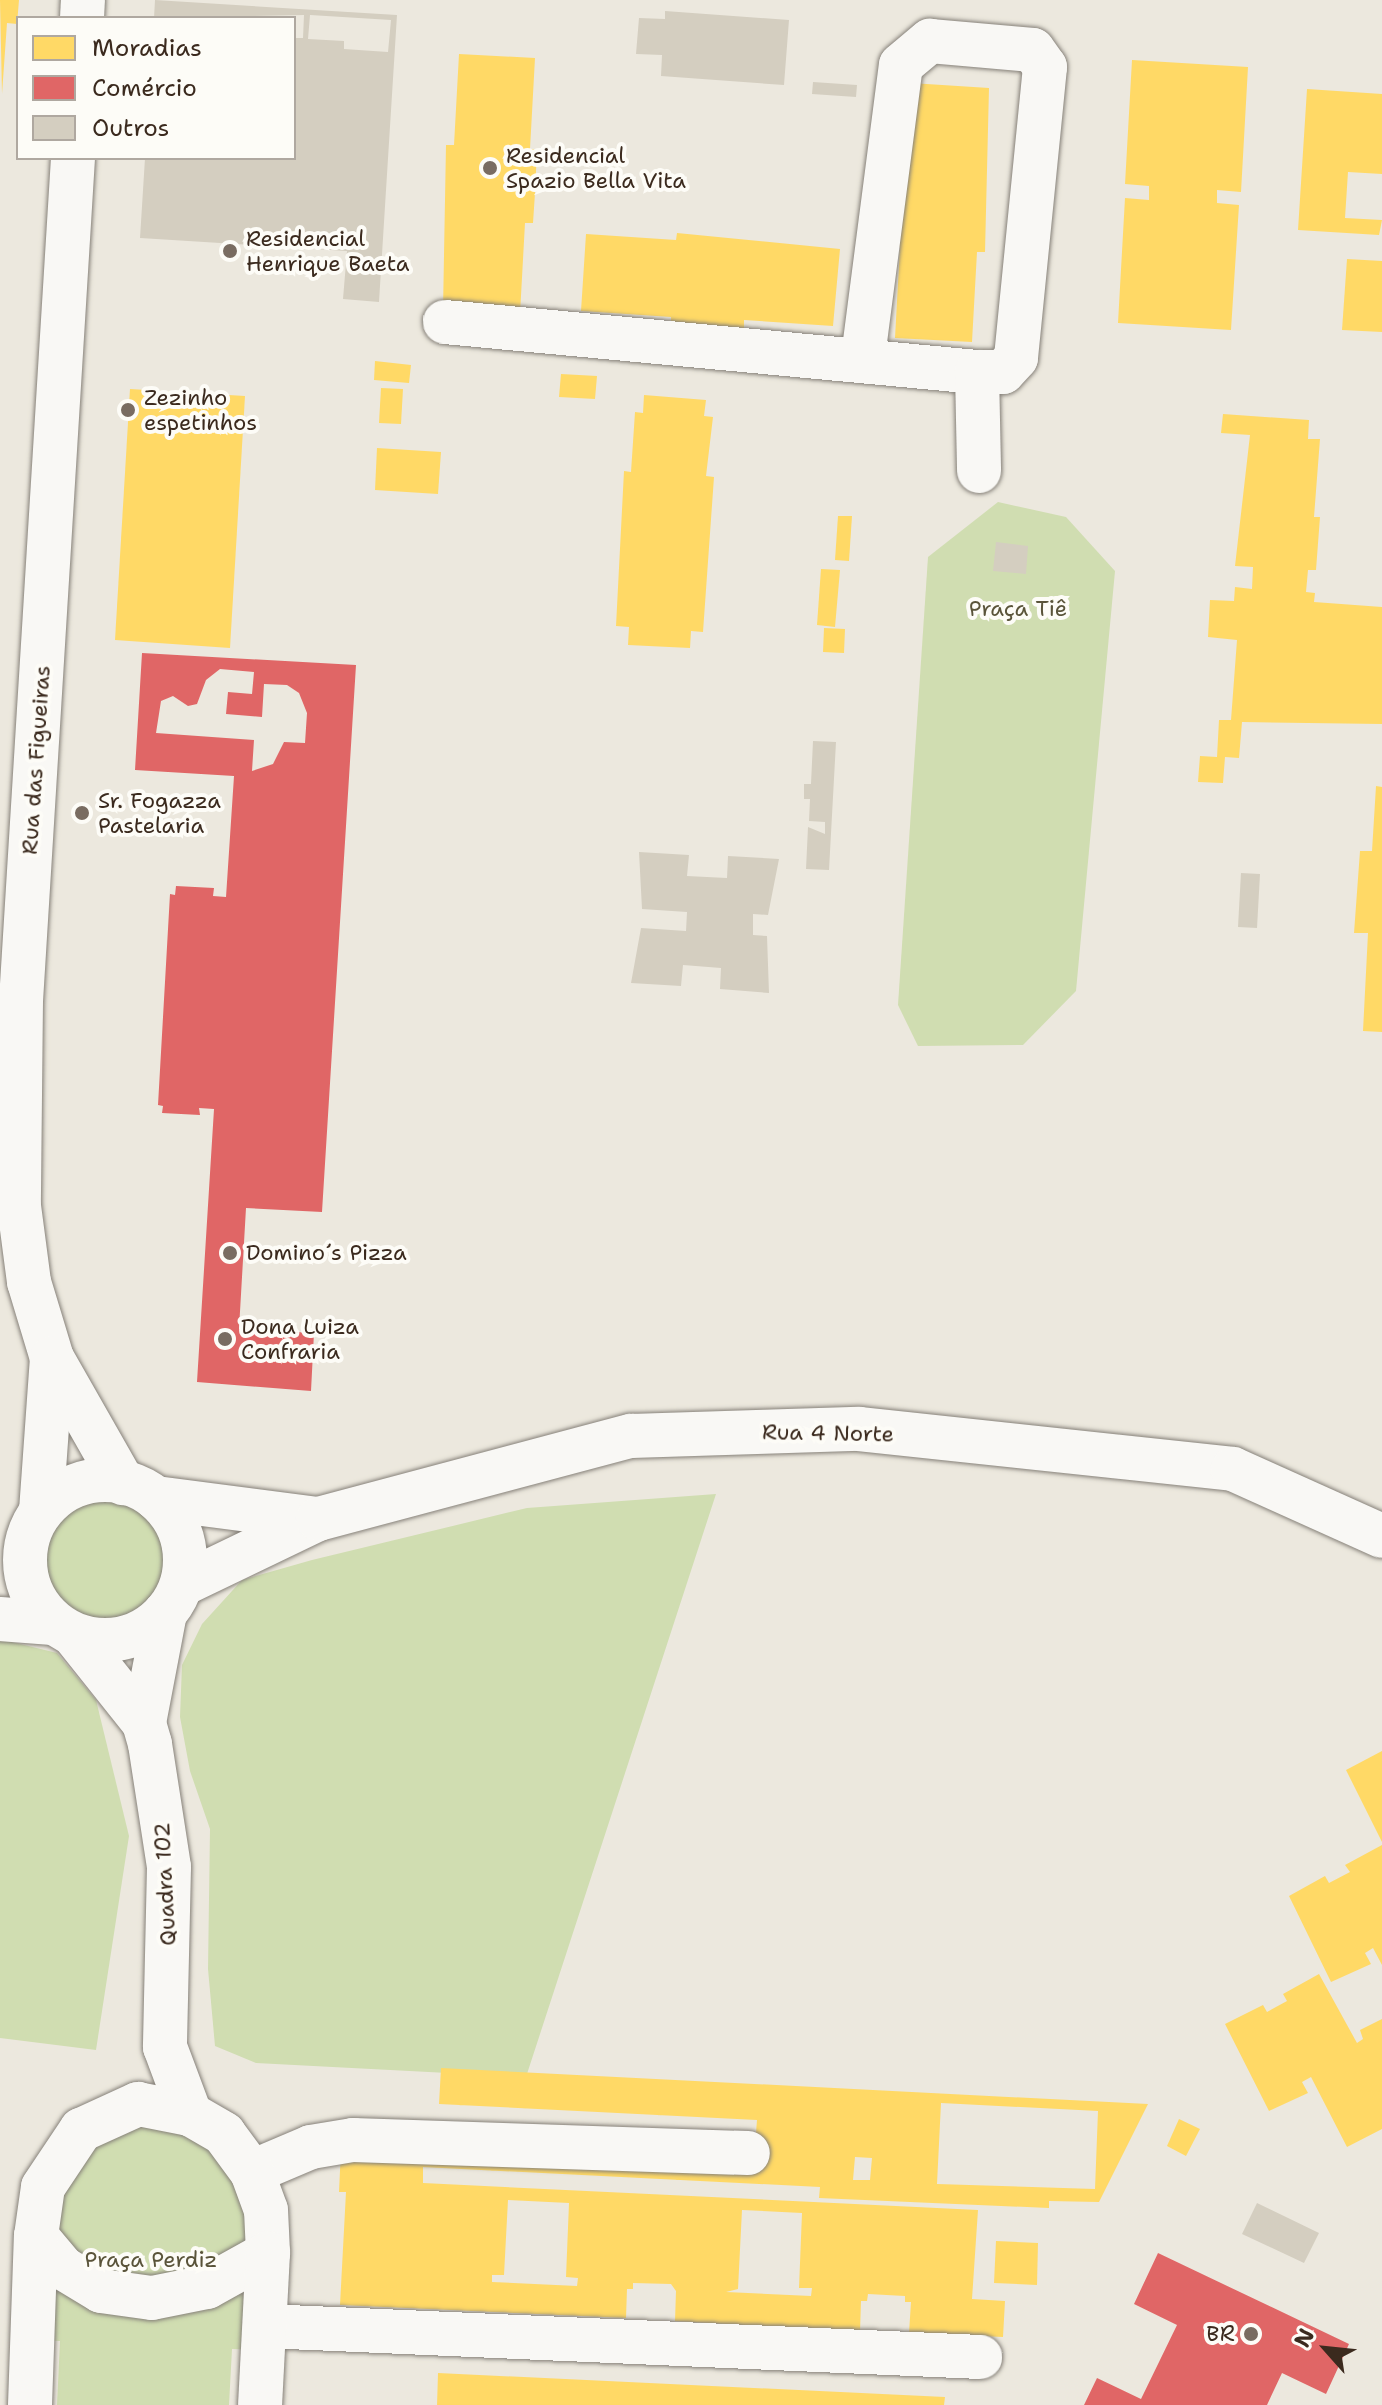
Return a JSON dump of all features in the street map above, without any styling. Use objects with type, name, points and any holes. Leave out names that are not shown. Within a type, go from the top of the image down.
[{"type":"street","points":[[445,322],[863,357],[977,372],[1003,372],[1016,358],[1045,67],[1033,50],[930,41],[901,65],[863,357]]},
{"type":"street","name":"Rua das Figueiras","points":[[73,160],[18,1060],[19,1206],[29,1282],[52,1358],[139,1490]]},
{"type":"street","points":[[977,372],[979,471]]},
{"type":"street","name":"Rua das Figueiras","points":[[24,1531],[52,1358]]},
{"type":"street","name":"Rua 4 Norte","points":[[174,1599],[318,1519],[631,1436],[859,1429],[1233,1469],[1382,1536]]},
{"type":"street","points":[[0,1619],[64,1629],[98,1641],[122,1639],[174,1599],[183,1542],[173,1517],[139,1490],[81,1483],[24,1531],[27,1582],[64,1629]]},
{"type":"street","name":"Rua 4 Norte","points":[[139,1490],[318,1519]]},
{"type":"street","name":"Quadra 102","points":[[174,1599],[144,1723],[169,1867],[165,2047],[190,2114]]},
{"type":"street","name":"Quadra 102","points":[[64,1629],[144,1723]]},
{"type":"street","name":"Quadra 102","points":[[138,2104],[165,2047]]},
{"type":"street","points":[[30,2405],[36,2236],[43,2187],[81,2130],[138,2104],[190,2114],[224,2134],[252,2172],[266,2210],[268,2253],[260,2405]]},
{"type":"street","points":[[252,2172],[311,2147],[353,2140],[748,2153]]},
{"type":"street","points":[[36,2236],[63,2268],[101,2291],[152,2298],[207,2287],[268,2253]]},
{"type":"street","points":[[265,2326],[980,2357]]},
{"type":"green space","name":"Praça Tiê","points":[[998,502],[1066,517],[1115,571],[1076,991],[1023,1045],[918,1046],[898,1005],[928,557]]},
{"type":"green space","points":[[108,1480],[173,1517],[183,1542],[185,1567],[145,1629],[98,1641],[38,1604],[24,1558],[41,1511],[59,1494],[81,1483]]},
{"type":"green space","points":[[716,1494],[526,2077],[256,2063],[215,2046],[208,1969],[210,1829],[190,1771],[180,1717],[182,1665],[202,1624],[242,1580],[312,1560],[527,1508]]},
{"type":"green space","points":[[0,1639],[57,1653],[96,1700],[129,1836],[96,2050],[0,2038]]},
{"type":"green space","name":"Praça Perdiz","points":[[138,2104],[252,2172],[263,2350],[232,2349],[229,2405],[57,2405],[60,2341],[32,2340],[43,2187]]},
{"type":"building: Moradias","points":[[0,0],[19,0],[16,24],[7,23],[2,94]]},
{"type":"building: Moradias","name":"Residencial Spazio Bella Vita","points":[[459,54],[535,58],[530,149],[537,150],[535,193],[533,223],[525,223],[520,314],[443,310],[446,145],[454,145]]},
{"type":"building: Moradias","points":[[1132,60],[1248,67],[1241,192],[1217,190],[1217,203],[1239,205],[1231,330],[1118,323],[1125,198],[1149,200],[1149,186],[1125,184]]},
{"type":"building: Moradias","points":[[911,83],[989,88],[985,252],[977,252],[972,342],[895,338],[900,247],[894,246]]},
{"type":"building: Moradias","points":[[1307,89],[1382,94],[1382,174],[1348,172],[1345,218],[1382,220],[1379,235],[1298,230]]},
{"type":"building: Moradias","name":"Residencial Spazio Bella Vita","points":[[677,233],[840,249],[833,326],[744,320],[744,328],[671,323],[671,317],[581,311],[586,234],[676,240]]},
{"type":"building: Moradias","points":[[1347,259],[1382,261],[1382,332],[1342,330]]},
{"type":"building: Moradias","points":[[375,361],[411,365],[409,383],[374,380]]},
{"type":"building: Moradias","points":[[561,374],[597,376],[595,399],[559,397]]},
{"type":"building: Moradias","points":[[381,388],[403,389],[401,424],[379,423]]},
{"type":"building: Moradias","points":[[130,389],[245,396],[230,648],[115,640]]},
{"type":"building: Moradias","points":[[644,395],[706,400],[704,416],[713,417],[706,476],[714,477],[703,632],[691,631],[690,648],[628,645],[629,627],[616,626],[624,471],[631,472],[635,412],[643,413]]},
{"type":"building: Moradias","points":[[1223,414],[1309,420],[1308,439],[1320,439],[1314,517],[1320,517],[1316,570],[1308,570],[1306,592],[1315,593],[1314,602],[1382,607],[1382,724],[1242,722],[1239,758],[1225,757],[1223,783],[1198,782],[1200,756],[1217,757],[1219,720],[1231,720],[1237,640],[1208,637],[1210,600],[1234,601],[1235,587],[1252,589],[1253,567],[1235,566],[1250,435],[1221,433]]},
{"type":"building: Moradias","points":[[377,448],[441,452],[438,494],[375,490]]},
{"type":"building: Moradias","points":[[838,516],[852,516],[849,561],[835,560]]},
{"type":"building: Moradias","points":[[821,569],[840,570],[835,627],[817,625]]},
{"type":"building: Moradias","points":[[824,628],[845,629],[844,653],[823,652]]},
{"type":"building: Moradias","points":[[1376,786],[1382,787],[1382,1032],[1363,1031],[1368,933],[1354,933],[1360,851],[1372,851]]},
{"type":"building: Moradias","points":[[1382,1751],[1382,1842],[1346,1770]]},
{"type":"building: Moradias","points":[[1382,1845],[1382,1965],[1373,1948],[1365,1953],[1371,1964],[1331,1982],[1289,1896],[1325,1876],[1329,1883],[1350,1872],[1345,1865]]},
{"type":"building: Moradias","points":[[1319,1974],[1357,2043],[1363,2039],[1360,2030],[1382,2019],[1382,2129],[1347,2147],[1311,2077],[1302,2082],[1308,2093],[1269,2111],[1225,2024],[1263,2005],[1267,2012],[1287,2001],[1283,1994]]},
{"type":"building: Moradias","points":[[441,2068],[1148,2104],[1099,2202],[1049,2201],[1049,2208],[819,2198],[820,2187],[423,2167],[423,2183],[978,2210],[972,2299],[1005,2301],[1003,2337],[909,2333],[911,2302],[905,2302],[905,2296],[868,2294],[867,2301],[861,2301],[860,2332],[675,2321],[676,2291],[671,2284],[633,2283],[633,2289],[627,2289],[626,2318],[340,2305],[346,2192],[339,2192],[341,2149],[755,2146],[757,2120],[439,2104]],"holes":[[[941,2103],[1098,2111],[1095,2189],[937,2184]],[[855,2157],[872,2158],[870,2180],[853,2180]],[[508,2200],[569,2203],[566,2277],[578,2278],[577,2286],[492,2282],[492,2275],[504,2275]],[[742,2210],[802,2213],[799,2288],[812,2288],[811,2296],[726,2292],[738,2289]]]},
{"type":"building: Moradias","points":[[1179,2119],[1200,2129],[1186,2156],[1167,2146]]},
{"type":"building: Moradias","points":[[996,2241],[1038,2243],[1037,2285],[994,2283]]},
{"type":"building: Moradias","points":[[438,2373],[945,2397],[944,2405],[437,2405]]},
{"type":"building: Comércio","points":[[142,653],[356,665],[322,1212],[246,1208],[239,1329],[314,1333],[311,1391],[197,1382],[214,1109],[199,1108],[200,1115],[162,1113],[163,1106],[158,1105],[170,894],[175,895],[176,886],[214,888],[213,896],[226,897],[234,776],[135,770]],"holes":[[[220,669],[254,672],[252,694],[228,692],[226,714],[262,717],[264,684],[287,685],[299,693],[307,713],[305,743],[284,742],[273,764],[252,771],[254,740],[156,733],[161,701],[173,696],[188,706],[197,704],[206,680]]]},
{"type":"building: Comércio","name":"BR","points":[[1158,2253],[1349,2344],[1326,2394],[1282,2373],[1267,2405],[1084,2405],[1097,2378],[1141,2399],[1177,2325],[1134,2304]]},
{"type":"building: Outros","points":[[155,0],[397,15],[379,302],[343,299],[347,251],[140,238],[145,160],[296,160],[296,38],[303,38],[304,15],[154,16]],"holes":[[[310,15],[391,20],[388,52],[344,49],[344,41],[308,39]]]},
{"type":"building: Outros","points":[[665,11],[789,20],[784,85],[661,76],[662,55],[636,54],[639,18],[665,19]]},
{"type":"building: Outros","points":[[813,82],[857,85],[856,97],[812,94]]},
{"type":"building: Outros","points":[[996,542],[1028,546],[1026,574],[993,571]]},
{"type":"building: Outros","points":[[813,741],[836,742],[829,870],[806,869],[808,827],[825,834],[825,822],[809,821],[810,799],[804,799],[804,784],[811,784]]},
{"type":"building: Outros","points":[[639,852],[689,855],[687,876],[727,878],[728,856],[779,859],[768,915],[753,914],[753,935],[767,936],[769,993],[720,989],[721,968],[683,965],[681,986],[631,983],[641,928],[686,931],[687,912],[642,909]]},
{"type":"building: Outros","points":[[1241,873],[1260,874],[1257,928],[1238,927]]},
{"type":"building: Outros","points":[[1257,2203],[1319,2233],[1304,2263],[1242,2234]]},
{"type":"place","name":"Residencial Spazio Bella Vita","points":[[490,168]]},
{"type":"place","name":"Residencial Henrique Baeta","points":[[230,251]]},
{"type":"place","name":"Zezinho espetinhos","points":[[128,410]]},
{"type":"place","name":"Sr. Fogazza Pastelaria","points":[[82,813]]},
{"type":"place","name":"Domino´s Pizza","points":[[230,1253]]},
{"type":"place","name":"Dona Luiza Confraria","points":[[225,1339]]},
{"type":"place","name":"BR","points":[[1251,2334]]}]
